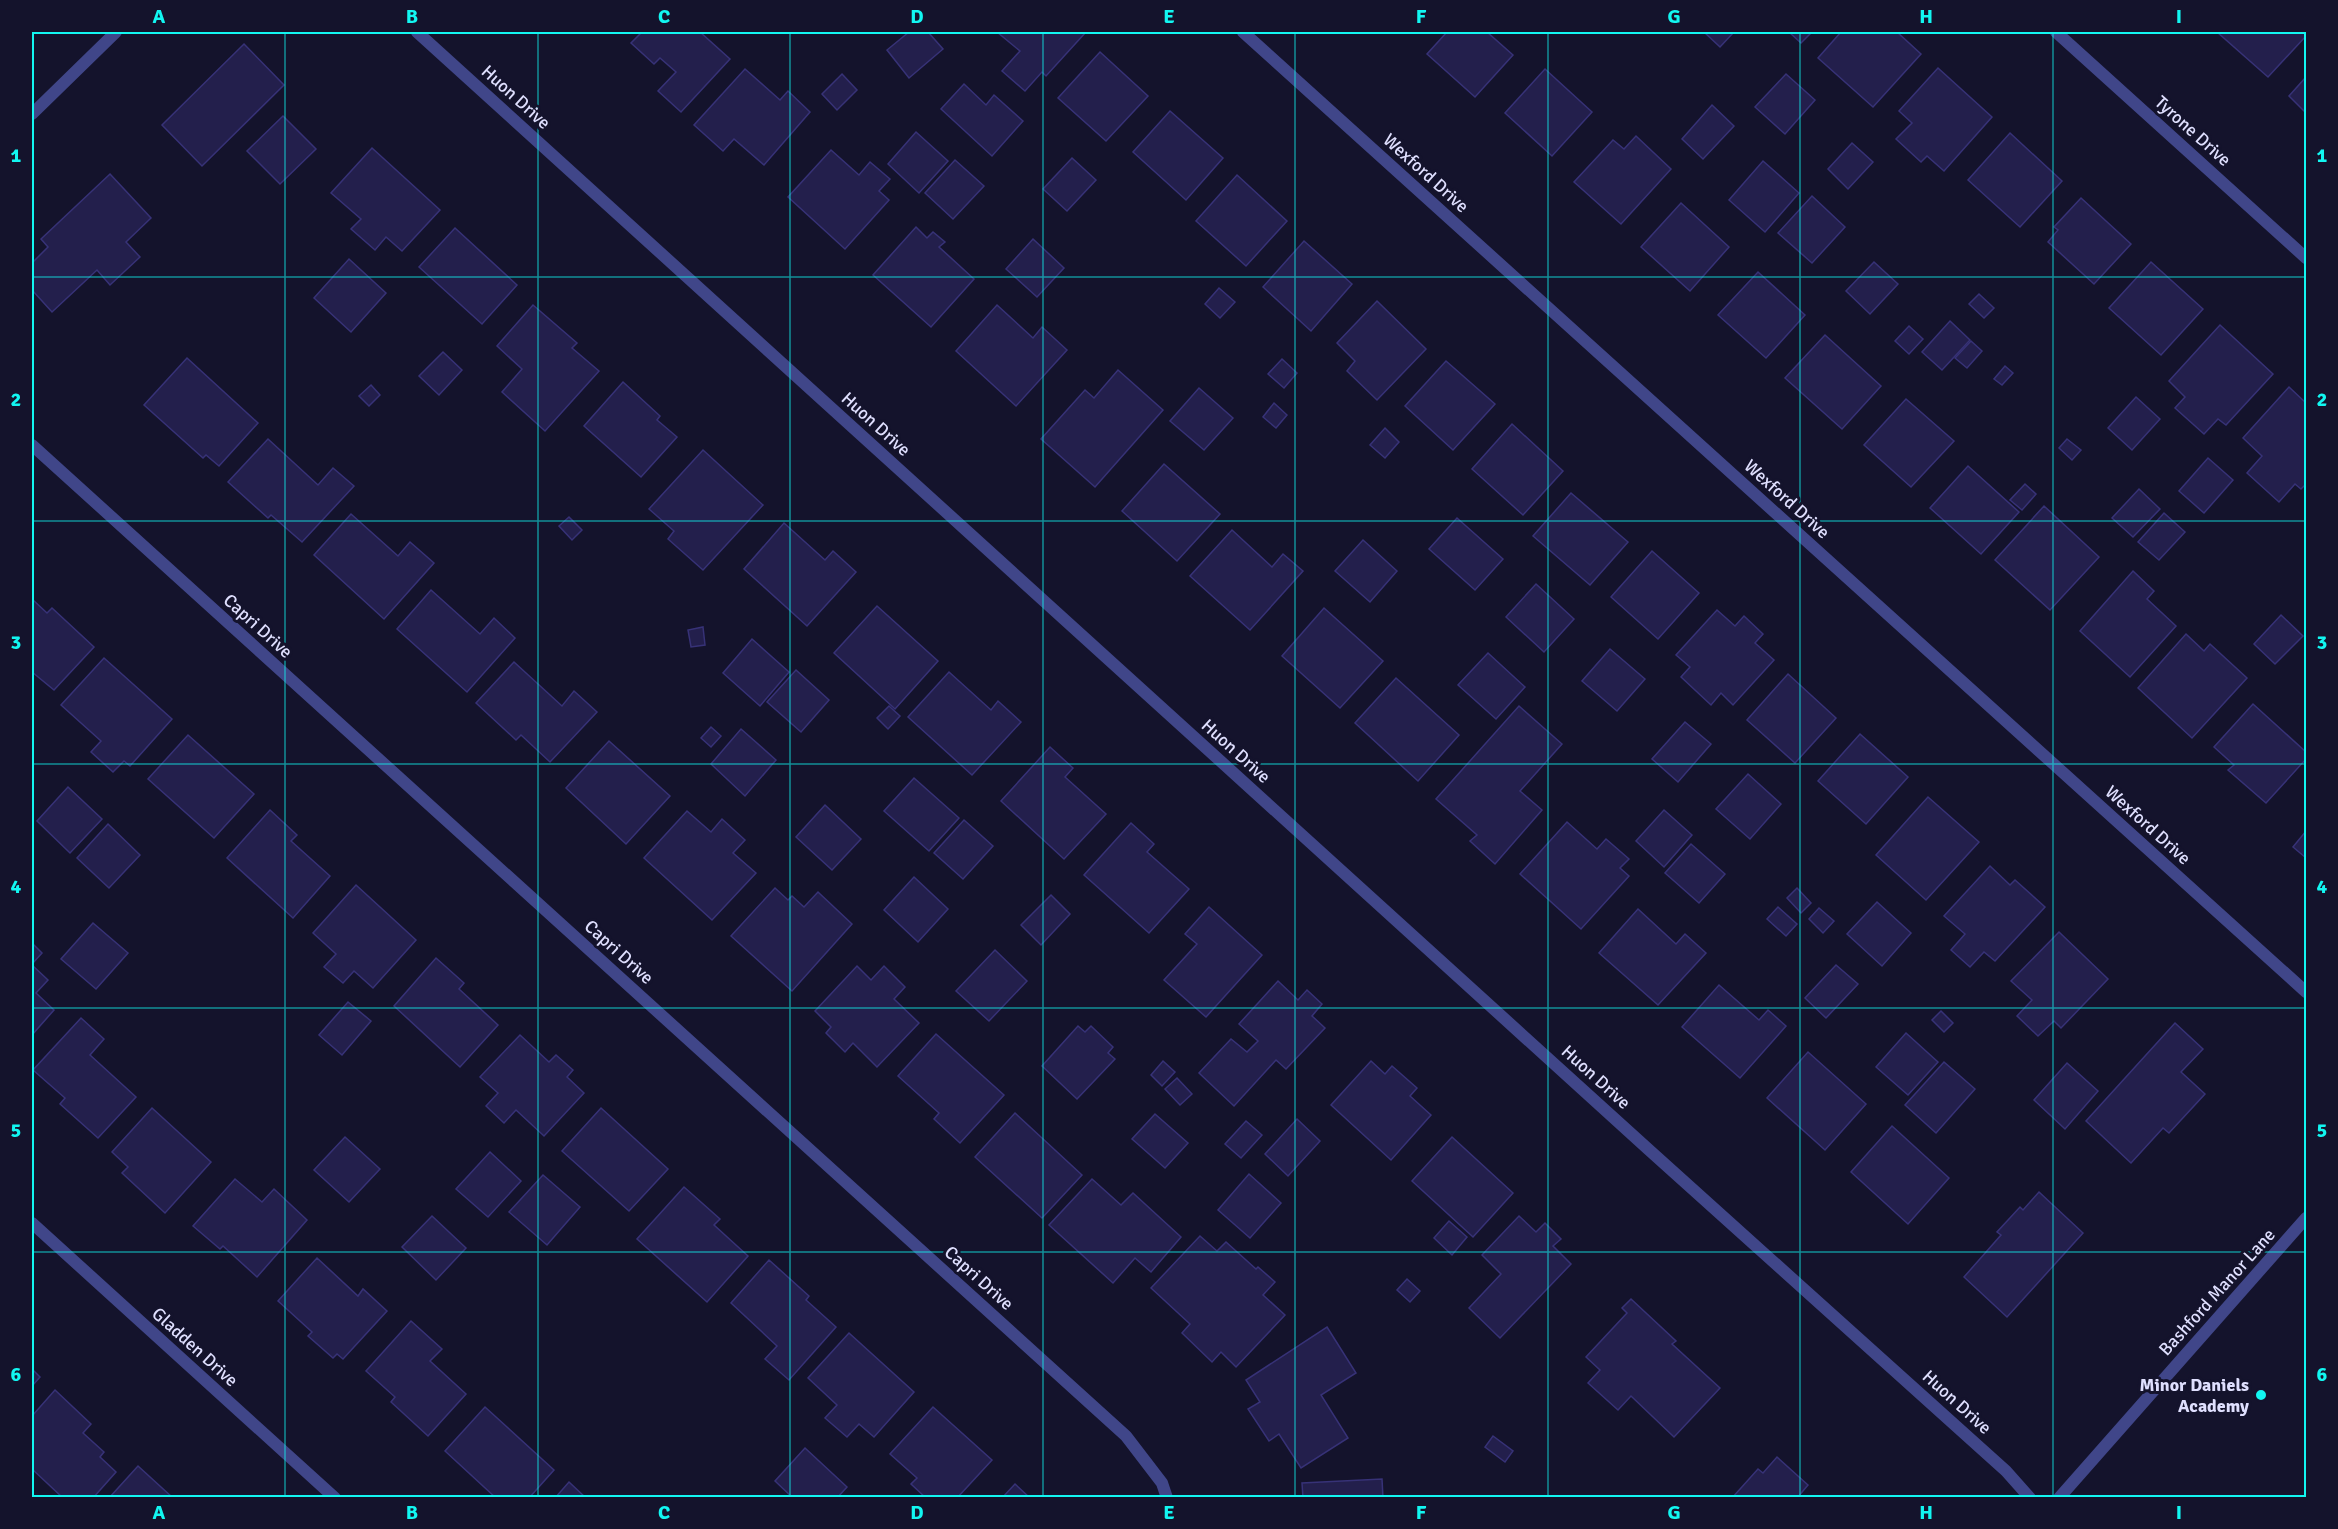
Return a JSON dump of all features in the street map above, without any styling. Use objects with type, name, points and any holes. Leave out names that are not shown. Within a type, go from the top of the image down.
[{"type":"street","points":[[32,114],[116,32]]},
{"type":"street","name":"Huon Drive","points":[[417,32],[1639,1141],[1998,1463],[2030,1497]]},
{"type":"street","name":"Wexford Drive","points":[[1243,32],[2307,992]]},
{"type":"street","name":"Tyrone Drive","points":[[2056,32],[2307,258]]},
{"type":"street","name":"Capri Drive","points":[[32,446],[1126,1436],[1162,1483],[1167,1497]]},
{"type":"street","name":"Bashford Manor Lane","points":[[2059,1497],[2307,1218]]},
{"type":"street","name":"Gladden Drive","points":[[32,1223],[335,1497]]},
{"type":"building","points":[[642,32],[700,32],[730,59],[681,112],[658,91],[676,72],[660,58],[654,64],[631,43]]},
{"type":"building","points":[[909,32],[928,32],[943,49],[909,78],[887,50]]},
{"type":"building","points":[[997,32],[1086,32],[1046,76],[1042,72],[1025,91],[1002,71],[1020,51]]},
{"type":"building","points":[[1447,32],[1487,32],[1513,55],[1475,97],[1427,54]]},
{"type":"building","points":[[1704,32],[1734,32],[1720,47]]},
{"type":"building","points":[[1789,32],[1812,32],[1801,43]]},
{"type":"building","points":[[1841,32],[1897,32],[1921,54],[1873,107],[1818,58]]},
{"type":"building","points":[[2217,32],[2306,32],[2306,36],[2268,77]]},
{"type":"building","points":[[244,44],[284,85],[202,166],[162,125]]},
{"type":"building","points":[[1100,52],[1148,96],[1106,141],[1058,98]]},
{"type":"building","points":[[1938,68],[1992,117],[1944,171],[1927,156],[1921,162],[1896,139],[1912,123],[1899,111]]},
{"type":"building","points":[[745,69],[780,100],[788,91],[810,112],[764,165],[734,139],[723,151],[694,125]]},
{"type":"building","points":[[1545,69],[1592,112],[1552,156],[1505,113]]},
{"type":"building","points":[[842,74],[857,90],[837,110],[822,94]]},
{"type":"building","points":[[1786,74],[1815,100],[1785,134],[1755,107]]},
{"type":"building","points":[[2306,77],[2306,113],[2289,96]]},
{"type":"building","points":[[964,84],[986,105],[994,95],[1023,121],[992,156],[941,109]]},
{"type":"building","points":[[1712,105],[1734,126],[1703,159],[1682,139]]},
{"type":"building","points":[[1170,111],[1223,158],[1186,200],[1133,152]]},
{"type":"building","points":[[283,116],[316,149],[280,184],[247,151]]},
{"type":"building","points":[[916,132],[948,161],[919,193],[888,164]]},
{"type":"building","points":[[2010,133],[2062,181],[2020,227],[1968,180]]},
{"type":"building","points":[[1636,136],[1671,169],[1621,224],[1574,182],[1613,140],[1624,149]]},
{"type":"building","points":[[1852,143],[1873,162],[1848,189],[1828,169]]},
{"type":"building","points":[[372,148],[440,210],[402,251],[386,237],[375,250],[351,229],[361,219],[331,193]]},
{"type":"building","points":[[831,150],[859,175],[870,162],[890,179],[879,191],[889,200],[845,249],[788,197]]},
{"type":"building","points":[[1072,158],[1096,180],[1067,211],[1043,189]]},
{"type":"building","points":[[955,160],[984,186],[953,219],[925,193]]},
{"type":"building","points":[[1763,161],[1799,193],[1765,232],[1729,200]]},
{"type":"building","points":[[110,174],[151,218],[126,242],[140,257],[110,285],[97,270],[52,312],[32,290],[32,263],[48,247],[41,239]]},
{"type":"building","points":[[1237,175],[1287,221],[1246,266],[1196,221]]},
{"type":"building","points":[[1812,196],[1845,227],[1812,263],[1778,233]]},
{"type":"building","points":[[2081,198],[2131,244],[2094,284],[2048,242],[2058,230],[2054,227]]},
{"type":"building","points":[[1681,203],[1729,247],[1690,291],[1641,247]]},
{"type":"building","points":[[916,227],[927,238],[933,232],[945,242],[939,247],[974,279],[931,327],[873,275]]},
{"type":"building","points":[[455,228],[517,285],[482,324],[419,267]]},
{"type":"building","points":[[1033,239],[1064,268],[1037,297],[1006,269]]},
{"type":"building","points":[[1304,241],[1352,284],[1311,331],[1263,287]]},
{"type":"building","points":[[349,259],[386,293],[351,332],[314,298]]},
{"type":"building","points":[[1874,262],[1898,284],[1870,314],[1846,291]]},
{"type":"building","points":[[2151,262],[2203,309],[2161,355],[2109,308]]},
{"type":"building","points":[[1758,272],[1805,315],[1766,358],[1718,315]]},
{"type":"building","points":[[1219,288],[1235,302],[1220,318],[1205,304]]},
{"type":"building","points":[[1979,294],[1994,308],[1984,318],[1969,304]]},
{"type":"building","points":[[1377,301],[1426,349],[1377,400],[1347,371],[1355,361],[1337,343]]},
{"type":"building","points":[[533,305],[577,343],[572,348],[599,371],[545,431],[502,392],[522,369],[497,346]]},
{"type":"building","points":[[997,305],[1033,338],[1042,327],[1067,350],[1016,406],[956,351]]},
{"type":"building","points":[[1950,321],[1970,340],[1942,370],[1922,352]]},
{"type":"building","points":[[2220,325],[2273,374],[2226,425],[2218,419],[2204,434],[2175,408],[2185,397],[2169,381]]},
{"type":"building","points":[[1909,326],[1923,339],[1909,354],[1895,341]]},
{"type":"building","points":[[1825,335],[1881,386],[1842,429],[1785,378]]},
{"type":"building","points":[[1971,341],[1982,351],[1967,368],[1955,358]]},
{"type":"building","points":[[443,352],[462,370],[439,395],[419,376]]},
{"type":"building","points":[[187,358],[258,423],[219,466],[206,455],[203,458],[144,405]]},
{"type":"building","points":[[1282,359],[1297,373],[1284,388],[1268,374]]},
{"type":"building","points":[[1446,361],[1495,404],[1453,450],[1405,406]]},
{"type":"building","points":[[2005,366],[2013,373],[2002,385],[1994,379]]},
{"type":"building","points":[[1118,370],[1163,410],[1095,487],[1041,439],[1085,390],[1094,398]]},
{"type":"building","points":[[623,382],[660,416],[657,420],[677,437],[641,477],[584,426]]},
{"type":"building","points":[[371,385],[380,395],[369,406],[359,396]]},
{"type":"building","points":[[2289,387],[2306,403],[2306,484],[2301,489],[2295,484],[2279,502],[2247,473],[2262,456],[2243,438]]},
{"type":"building","points":[[1199,388],[1233,418],[1204,450],[1170,421]]},
{"type":"building","points":[[2136,397],[2160,419],[2132,450],[2108,428]]},
{"type":"building","points":[[1906,399],[1954,441],[1911,487],[1864,445]]},
{"type":"building","points":[[1274,403],[1287,415],[1276,428],[1263,417]]},
{"type":"building","points":[[1512,424],[1563,471],[1523,515],[1472,469]]},
{"type":"building","points":[[1385,428],[1399,442],[1385,458],[1370,445]]},
{"type":"building","points":[[268,439],[318,485],[333,468],[354,486],[302,542],[271,515],[268,518],[228,482]]},
{"type":"building","points":[[2067,439],[2081,450],[2072,460],[2059,448]]},
{"type":"building","points":[[703,450],[763,505],[703,570],[668,539],[674,531],[649,509]]},
{"type":"building","points":[[2208,458],[2233,480],[2204,513],[2179,491]]},
{"type":"building","points":[[1164,464],[1220,514],[1177,561],[1122,511]]},
{"type":"building","points":[[1968,466],[2019,512],[1981,554],[1930,508]]},
{"type":"building","points":[[2025,484],[2036,494],[2022,510],[2010,500]]},
{"type":"building","points":[[2139,489],[2160,509],[2133,537],[2112,518]]},
{"type":"building","points":[[1571,493],[1628,542],[1590,585],[1533,536]]},
{"type":"building","points":[[2044,506],[2099,557],[2050,610],[1995,560]]},
{"type":"building","points":[[2164,513],[2185,532],[2159,560],[2138,542]]},
{"type":"building","points":[[351,514],[398,556],[410,542],[434,563],[384,619],[314,555]]},
{"type":"building","points":[[569,517],[582,530],[572,540],[559,526]]},
{"type":"building","points":[[1457,518],[1503,559],[1475,590],[1429,549]]},
{"type":"building","points":[[784,523],[825,560],[833,551],[856,572],[807,626],[744,569]]},
{"type":"building","points":[[1232,530],[1272,567],[1283,554],[1303,571],[1250,630],[1190,576]]},
{"type":"building","points":[[1363,540],[1397,571],[1370,602],[1335,571]]},
{"type":"building","points":[[1652,551],[1699,593],[1658,639],[1611,597]]},
{"type":"building","points":[[2133,571],[2154,591],[2147,599],[2176,626],[2130,677],[2080,631]]},
{"type":"building","points":[[1536,584],[1574,619],[1544,652],[1506,617]]},
{"type":"building","points":[[431,590],[480,634],[494,618],[515,638],[467,692],[397,629]]},
{"type":"building","points":[[32,599],[47,613],[52,608],[94,647],[54,690],[32,672]]},
{"type":"building","points":[[877,606],[938,661],[895,709],[834,653]]},
{"type":"building","points":[[1324,608],[1383,661],[1340,708],[1282,656]]},
{"type":"building","points":[[1717,610],[1735,626],[1744,616],[1763,634],[1755,643],[1774,660],[1733,705],[1721,693],[1711,705],[1681,677],[1690,667],[1676,655]]},
{"type":"building","points":[[2281,615],[2303,636],[2275,664],[2254,644]]},
{"type":"building","points":[[703,627],[705,645],[691,647],[688,630]]},
{"type":"building","points":[[2186,634],[2204,651],[2210,644],[2247,678],[2192,738],[2138,688]]},
{"type":"building","points":[[752,639],[789,672],[760,706],[723,673]]},
{"type":"building","points":[[1610,649],[1645,679],[1617,711],[1582,681]]},
{"type":"building","points":[[1488,653],[1525,687],[1496,719],[1458,685]]},
{"type":"building","points":[[104,658],[172,719],[130,766],[124,761],[113,772],[91,752],[101,741],[61,705]]},
{"type":"building","points":[[514,662],[562,706],[574,691],[597,712],[550,762],[521,735],[516,740],[476,703]]},
{"type":"building","points":[[796,670],[829,700],[801,732],[767,702]]},
{"type":"building","points":[[949,672],[991,710],[998,701],[1021,722],[972,775],[908,717]]},
{"type":"building","points":[[1788,674],[1836,718],[1795,763],[1747,720]]},
{"type":"building","points":[[1396,678],[1459,735],[1418,781],[1355,723]]},
{"type":"building","points":[[2253,704],[2306,752],[2306,759],[2266,803],[2228,770],[2234,765],[2214,747]]},
{"type":"building","points":[[889,706],[900,716],[888,729],[877,718]]},
{"type":"building","points":[[1519,706],[1562,744],[1520,791],[1542,810],[1495,864],[1470,841],[1477,835],[1436,799]]},
{"type":"building","points":[[1685,722],[1711,744],[1678,782],[1652,759]]},
{"type":"building","points":[[711,727],[721,736],[711,747],[701,738]]},
{"type":"building","points":[[741,729],[776,760],[745,796],[711,764]]},
{"type":"building","points":[[1860,734],[1908,777],[1866,824],[1818,781]]},
{"type":"building","points":[[188,735],[254,794],[214,838],[148,779]]},
{"type":"building","points":[[609,741],[670,796],[626,844],[566,788]]},
{"type":"building","points":[[1050,747],[1073,768],[1065,777],[1106,814],[1064,859],[1001,801]]},
{"type":"building","points":[[1748,774],[1781,804],[1750,839],[1716,809]]},
{"type":"building","points":[[914,778],[959,818],[929,851],[884,811]]},
{"type":"building","points":[[68,787],[102,819],[70,853],[37,821]]},
{"type":"building","points":[[1928,797],[1979,842],[1926,900],[1876,855]]},
{"type":"building","points":[[825,805],[861,839],[832,870],[796,837]]},
{"type":"building","points":[[270,810],[297,835],[291,841],[330,876],[293,918],[227,858]]},
{"type":"building","points":[[1664,810],[1692,835],[1664,867],[1636,841]]},
{"type":"building","points":[[687,811],[711,832],[722,819],[745,840],[733,853],[756,873],[712,920],[644,858]]},
{"type":"building","points":[[964,820],[993,846],[963,879],[934,853]]},
{"type":"building","points":[[1567,822],[1597,849],[1606,839],[1629,859],[1620,868],[1629,876],[1581,929],[1520,874]]},
{"type":"building","points":[[1131,823],[1154,844],[1147,852],[1189,889],[1149,933],[1084,875]]},
{"type":"building","points":[[108,824],[140,855],[109,888],[77,858]]},
{"type":"building","points":[[2306,831],[2306,858],[2293,847]]},
{"type":"building","points":[[1691,844],[1725,874],[1699,903],[1665,873]]},
{"type":"building","points":[[1990,866],[2010,885],[2015,880],[2045,907],[1995,961],[1984,952],[1970,967],[1951,950],[1965,934],[1944,916]]},
{"type":"building","points":[[914,877],[948,909],[918,942],[884,910]]},
{"type":"building","points":[[356,885],[416,940],[373,988],[354,971],[343,983],[324,967],[336,954],[313,933]]},
{"type":"building","points":[[775,888],[788,900],[792,896],[804,907],[818,892],[852,924],[792,991],[731,936]]},
{"type":"building","points":[[1797,888],[1811,903],[1801,913],[1787,898]]},
{"type":"building","points":[[1051,895],[1070,914],[1041,945],[1021,925]]},
{"type":"building","points":[[1877,902],[1911,933],[1882,966],[1847,934]]},
{"type":"building","points":[[1209,907],[1262,955],[1206,1017],[1164,980],[1197,944],[1185,934]]},
{"type":"building","points":[[1778,907],[1797,924],[1786,936],[1767,919]]},
{"type":"building","points":[[1819,908],[1834,921],[1823,933],[1809,919]]},
{"type":"building","points":[[1638,909],[1676,944],[1685,934],[1706,953],[1658,1005],[1599,953]]},
{"type":"building","points":[[93,923],[128,953],[96,989],[61,959]]},
{"type":"building","points":[[2059,932],[2108,979],[2061,1028],[2054,1021],[2038,1036],[2017,1016],[2032,1000],[2011,981]]},
{"type":"building","points":[[32,943],[42,953],[32,964]]},
{"type":"building","points":[[995,950],[1027,981],[989,1021],[956,991]]},
{"type":"building","points":[[436,958],[464,983],[459,989],[498,1025],[460,1067],[394,1006]]},
{"type":"building","points":[[32,965],[48,980],[36,993],[54,1010],[32,1035]]},
{"type":"building","points":[[1836,965],[1858,984],[1826,1018],[1805,998]]},
{"type":"building","points":[[857,966],[871,980],[884,966],[905,987],[894,999],[919,1023],[877,1067],[853,1043],[845,1052],[826,1033],[831,1027],[815,1011]]},
{"type":"building","points":[[1278,981],[1298,1000],[1307,990],[1322,1004],[1312,1016],[1325,1028],[1286,1069],[1276,1060],[1234,1106],[1199,1073],[1231,1039],[1247,1052],[1258,1041],[1239,1024]]},
{"type":"building","points":[[1719,985],[1759,1020],[1768,1010],[1786,1026],[1740,1078],[1682,1027]]},
{"type":"building","points":[[348,1002],[371,1021],[342,1055],[319,1035]]},
{"type":"building","points":[[1941,1011],[1953,1023],[1944,1032],[1932,1020]]},
{"type":"building","points":[[81,1018],[104,1039],[90,1055],[136,1097],[98,1138],[60,1104],[65,1098],[33,1070]]},
{"type":"building","points":[[2175,1023],[2203,1049],[2181,1072],[2205,1094],[2169,1133],[2163,1128],[2131,1163],[2086,1121]]},
{"type":"building","points":[[1078,1026],[1085,1032],[1091,1026],[1113,1047],[1108,1053],[1115,1059],[1077,1099],[1042,1066]]},
{"type":"building","points":[[1906,1033],[1938,1062],[1908,1095],[1876,1067]]},
{"type":"building","points":[[936,1034],[1004,1095],[960,1143],[934,1119],[939,1113],[898,1076]]},
{"type":"building","points":[[520,1035],[549,1062],[556,1055],[573,1070],[567,1077],[584,1093],[544,1136],[516,1110],[504,1123],[486,1106],[498,1093],[480,1077]]},
{"type":"building","points":[[1808,1052],[1866,1104],[1825,1150],[1767,1098]]},
{"type":"building","points":[[1163,1061],[1175,1072],[1162,1086],[1151,1075]]},
{"type":"building","points":[[1371,1061],[1385,1074],[1392,1066],[1417,1088],[1410,1096],[1431,1115],[1391,1160],[1331,1105]]},
{"type":"building","points":[[1944,1062],[1975,1089],[1936,1133],[1905,1105]]},
{"type":"building","points":[[2067,1063],[2098,1091],[2065,1129],[2034,1100]]},
{"type":"building","points":[[1177,1078],[1192,1094],[1180,1105],[1165,1089]]},
{"type":"building","points":[[152,1108],[211,1162],[165,1213],[122,1173],[128,1167],[112,1152]]},
{"type":"building","points":[[601,1108],[668,1169],[629,1211],[562,1151]]},
{"type":"building","points":[[1015,1113],[1082,1175],[1042,1218],[975,1157]]},
{"type":"building","points":[[1155,1114],[1188,1143],[1165,1168],[1132,1139]]},
{"type":"building","points":[[1297,1119],[1320,1141],[1288,1176],[1265,1154]]},
{"type":"building","points":[[1246,1121],[1262,1135],[1241,1158],[1225,1144]]},
{"type":"building","points":[[1892,1126],[1949,1178],[1908,1224],[1851,1172]]},
{"type":"building","points":[[345,1137],[380,1169],[349,1202],[314,1170]]},
{"type":"building","points":[[1452,1137],[1513,1193],[1473,1237],[1412,1181]]},
{"type":"building","points":[[490,1152],[521,1181],[488,1217],[456,1189]]},
{"type":"building","points":[[1249,1174],[1281,1203],[1250,1238],[1218,1210]]},
{"type":"building","points":[[543,1175],[580,1207],[547,1245],[509,1212]]},
{"type":"building","points":[[235,1179],[262,1202],[274,1189],[307,1220],[257,1277],[223,1246],[220,1249],[193,1226]]},
{"type":"building","points":[[1092,1179],[1121,1205],[1133,1193],[1181,1237],[1151,1272],[1135,1258],[1113,1283],[1049,1225]]},
{"type":"building","points":[[684,1187],[720,1219],[714,1225],[748,1256],[707,1302],[637,1239]]},
{"type":"building","points":[[2039,1192],[2083,1233],[2007,1317],[1964,1277],[2001,1235],[1997,1232],[2020,1207],[2023,1210]]},
{"type":"building","points":[[432,1216],[466,1248],[436,1280],[402,1247]]},
{"type":"building","points":[[1519,1216],[1536,1232],[1545,1223],[1561,1239],[1553,1246],[1571,1264],[1500,1338],[1469,1308],[1501,1274],[1482,1255]]},
{"type":"building","points":[[1449,1221],[1467,1237],[1452,1255],[1434,1238]]},
{"type":"building","points":[[1200,1236],[1217,1251],[1226,1242],[1256,1269],[1258,1267],[1275,1282],[1263,1295],[1285,1315],[1236,1367],[1221,1352],[1212,1362],[1182,1333],[1190,1324],[1151,1288]]},
{"type":"building","points":[[317,1258],[358,1296],[363,1289],[387,1311],[343,1359],[337,1354],[333,1358],[308,1336],[312,1332],[278,1301]]},
{"type":"building","points":[[769,1260],[809,1296],[806,1300],[836,1327],[789,1380],[765,1359],[777,1346],[731,1303]]},
{"type":"building","points":[[1407,1279],[1420,1291],[1410,1302],[1397,1290]]},
{"type":"building","points":[[1631,1299],[1676,1341],[1672,1344],[1720,1388],[1674,1437],[1631,1396],[1618,1410],[1588,1383],[1600,1370],[1586,1357],[1627,1313],[1622,1308]]},
{"type":"building","points":[[411,1321],[442,1349],[430,1361],[466,1394],[428,1436],[391,1402],[395,1397],[366,1371]]},
{"type":"building","points":[[1327,1327],[1356,1373],[1321,1395],[1348,1438],[1301,1468],[1279,1434],[1269,1441],[1248,1409],[1260,1402],[1246,1380]]},
{"type":"building","points":[[849,1333],[914,1392],[874,1437],[859,1424],[847,1437],[825,1418],[837,1405],[808,1378]]},
{"type":"building","points":[[32,1369],[40,1377],[32,1386]]},
{"type":"building","points":[[55,1390],[91,1424],[83,1433],[104,1452],[100,1457],[116,1472],[93,1498],[63,1498],[32,1469],[32,1416]]},
{"type":"building","points":[[485,1407],[554,1470],[529,1498],[496,1498],[445,1451]]},
{"type":"building","points":[[933,1407],[992,1460],[957,1498],[926,1498],[911,1484],[917,1478],[890,1454]]},
{"type":"building","points":[[1493,1436],[1513,1451],[1505,1462],[1485,1447]]},
{"type":"building","points":[[805,1448],[847,1487],[837,1498],[793,1498],[775,1481]]},
{"type":"building","points":[[1777,1457],[1808,1485],[1797,1498],[1732,1498],[1758,1469],[1763,1473]]},
{"type":"building","points":[[138,1466],[173,1498],[109,1498]]},
{"type":"building","points":[[1382,1479],[1383,1498],[1303,1498],[1302,1483]]},
{"type":"building","points":[[569,1482],[586,1498],[555,1498]]},
{"type":"building","points":[[1015,1484],[1030,1498],[1002,1498]]},
{"type":"place","name":"Minor Daniels Academy","points":[[2261,1395]]}]
